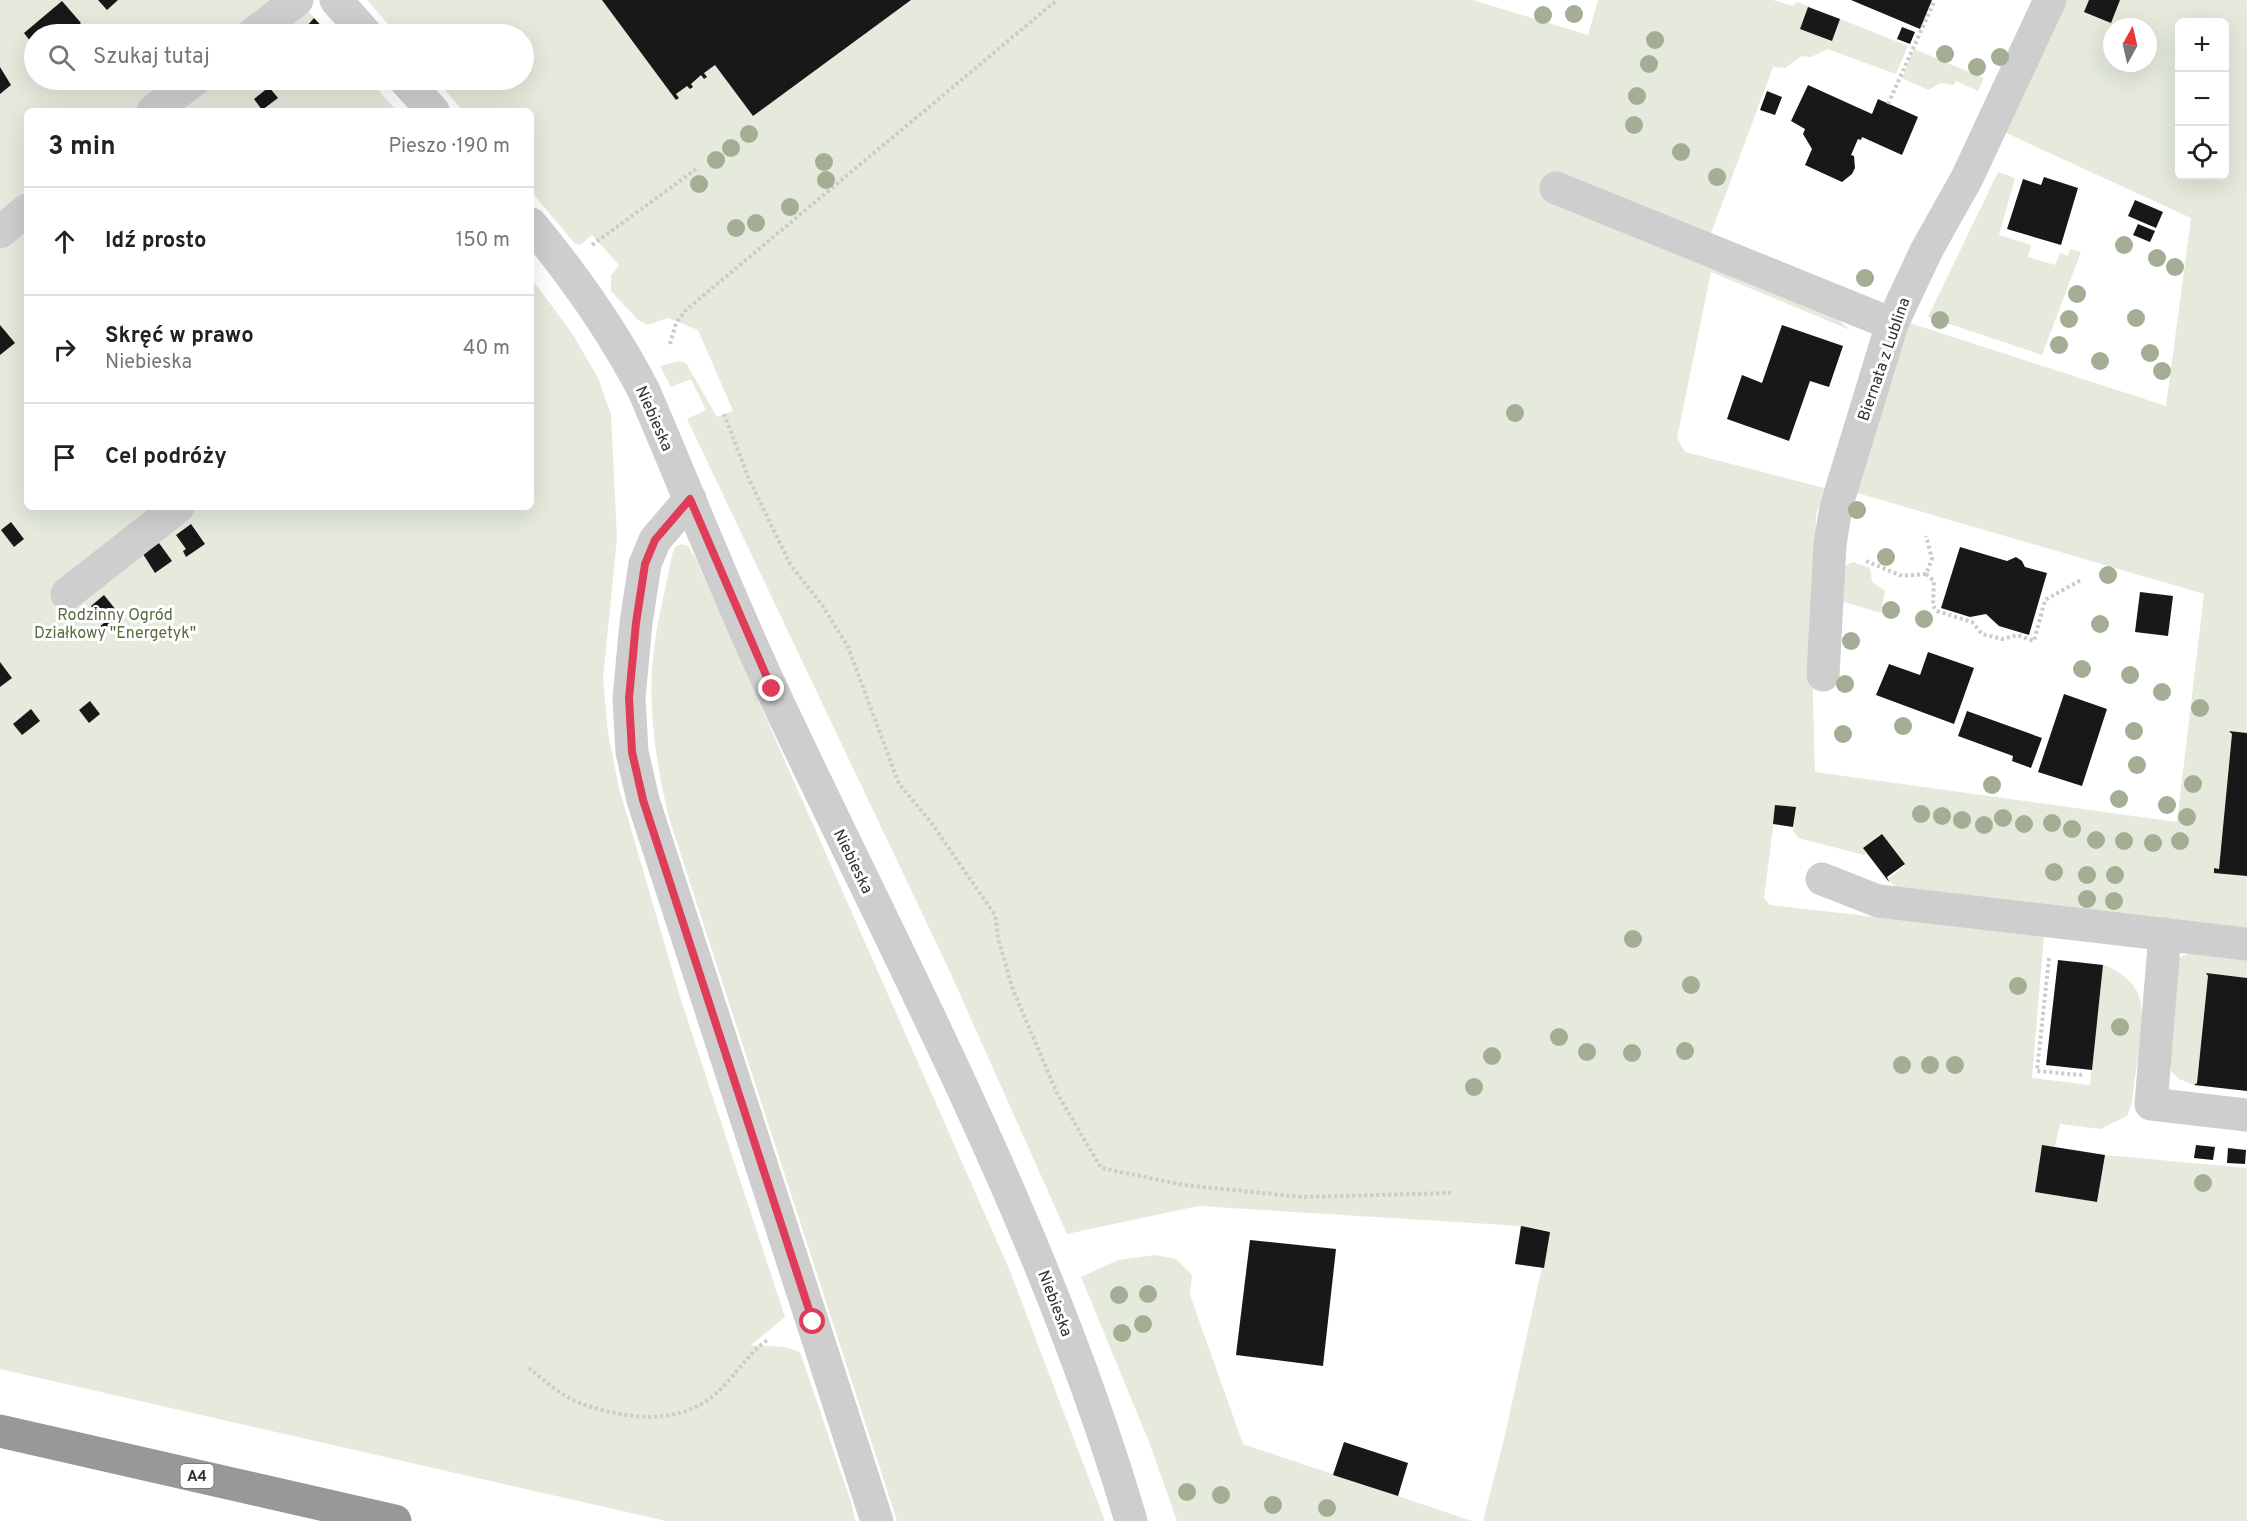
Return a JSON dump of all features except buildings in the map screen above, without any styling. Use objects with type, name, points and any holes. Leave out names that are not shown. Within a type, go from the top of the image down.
[{"type":"highway","name":"A4","points":[[0,1431],[394,1521]]},
{"type":"street","points":[[266,24],[297,0]]},
{"type":"street","points":[[336,0],[357,24]]},
{"type":"street","name":"Biernata z Lublina","points":[[1823,675],[1830,544],[1836,507],[1892,324],[1926,251],[1967,177],[2050,0]]},
{"type":"street","points":[[157,108],[181,90]]},
{"type":"street","points":[[414,90],[430,108]]},
{"type":"street","points":[[1556,188],[1892,324]]},
{"type":"street","points":[[0,232],[24,212]]},
{"type":"street","name":"Niebieska","points":[[534,228],[566,265],[628,360],[644,391],[772,689],[935,1030],[1039,1257],[1082,1369],[1131,1521]]},
{"type":"street","points":[[690,499],[655,540],[645,564],[629,698],[632,752],[643,800],[877,1521]]},
{"type":"street","points":[[67,594],[174,510]]},
{"type":"street","points":[[1822,879],[1878,901],[2247,944]]},
{"type":"street","points":[[2165,934],[2151,1104],[2247,1115]]},
{"type":"path","points":[[670,344],[676,323],[686,310],[1057,0]]},
{"type":"path","points":[[1888,104],[1935,0]]},
{"type":"path","points":[[566,265],[699,167]]},
{"type":"path","points":[[724,414],[749,479],[790,564],[822,605],[848,647],[899,784],[930,821],[995,915],[999,942],[1013,990],[1057,1093],[1101,1168],[1184,1185],[1302,1197],[1451,1193]]},
{"type":"path","points":[[1926,536],[1932,559],[1926,574]]},
{"type":"path","points":[[1863,553],[1867,563],[1902,576],[1926,574],[1934,580],[1933,606],[1936,611],[1972,622],[1982,634],[2002,639],[2017,635],[2034,641],[2045,600],[2081,580]]},
{"type":"path","points":[[2053,921],[2037,1071],[2082,1075]]},
{"type":"path","points":[[529,1368],[581,1404],[658,1418],[704,1403],[732,1378],[753,1350],[769,1339]]},
{"type":"green space","name":"Rodzinny Ogród Działkowy \"Energetyk\"","points":[[0,0],[298,0],[320,24],[24,24],[24,90],[378,90],[394,108],[24,108],[24,510],[534,510],[534,282],[572,333],[598,378],[611,414],[617,538],[603,679],[608,733],[619,788],[681,1000],[785,1317],[751,1345],[785,1347],[800,1352],[852,1505],[855,1521],[666,1521],[0,1369]]},
{"type":"green space","points":[[367,0],[1473,0],[1588,35],[1598,0],[1773,0],[1792,6],[1798,2],[1908,46],[1896,74],[1827,49],[1811,57],[1802,56],[1785,68],[1773,67],[1710,236],[1548,176],[1542,197],[1714,262],[1827,309],[1850,330],[1711,272],[1677,438],[1685,452],[1824,488],[1816,515],[1813,699],[1815,772],[2177,822],[2204,594],[1854,492],[1903,319],[1987,165],[1910,323],[2166,406],[2191,218],[2004,132],[2062,0],[2247,0],[2247,733],[2229,731],[2232,734],[2219,869],[2215,868],[2214,872],[2247,876],[2247,928],[1899,889],[1887,880],[1905,865],[1882,834],[1863,848],[1866,853],[1864,855],[1798,838],[1793,831],[1796,808],[1776,805],[1764,898],[1770,905],[2044,936],[2032,1078],[2090,1085],[2103,965],[2120,973],[2134,987],[2140,999],[2142,1021],[2132,1103],[2127,1116],[2101,1129],[2060,1124],[2055,1147],[2042,1146],[2035,1192],[2097,1202],[2105,1155],[2247,1168],[2247,1521],[1483,1521],[1504,1439],[1550,1231],[1521,1226],[1198,1206],[1067,1234],[950,972],[687,419],[706,410],[691,379],[671,387],[660,366],[678,361],[686,363],[717,417],[733,411],[698,330],[668,318],[647,325],[637,319],[611,291],[611,276],[619,265],[592,235],[580,245],[575,244],[534,195],[534,108],[460,108],[445,90],[534,90],[534,24],[388,24]]},
{"type":"green space","points":[[1914,49],[1984,78],[1978,91],[1956,81],[1954,85],[1941,83],[1928,90],[1902,78]]},
{"type":"green space","points":[[1998,172],[2015,178],[1999,235],[2031,245],[2028,257],[2055,265],[2060,253],[2068,256],[2070,249],[2081,252],[2042,355],[1928,317]]},
{"type":"green space","points":[[681,544],[688,546],[695,557],[1010,1271],[1105,1521],[897,1521],[669,818],[664,796],[653,730],[652,663],[672,555],[675,547]]},
{"type":"green space","points":[[1853,562],[1870,568],[1872,582],[1885,591],[1881,613],[1841,601],[1838,569]]},
{"type":"green space","points":[[2192,951],[2247,957],[2247,978],[2206,974],[2208,976],[2197,1083],[2194,1085],[2179,1079],[2170,1070],[2176,960]]},
{"type":"green space","points":[[1155,1255],[1176,1259],[1192,1275],[1190,1295],[1243,1444],[1472,1521],[1177,1521],[1149,1442],[1081,1277],[1118,1260]]},
{"type":"route","points":[[772,689],[690,499],[655,540],[645,564],[636,623],[629,698],[632,752],[643,800],[813,1322]]}]
